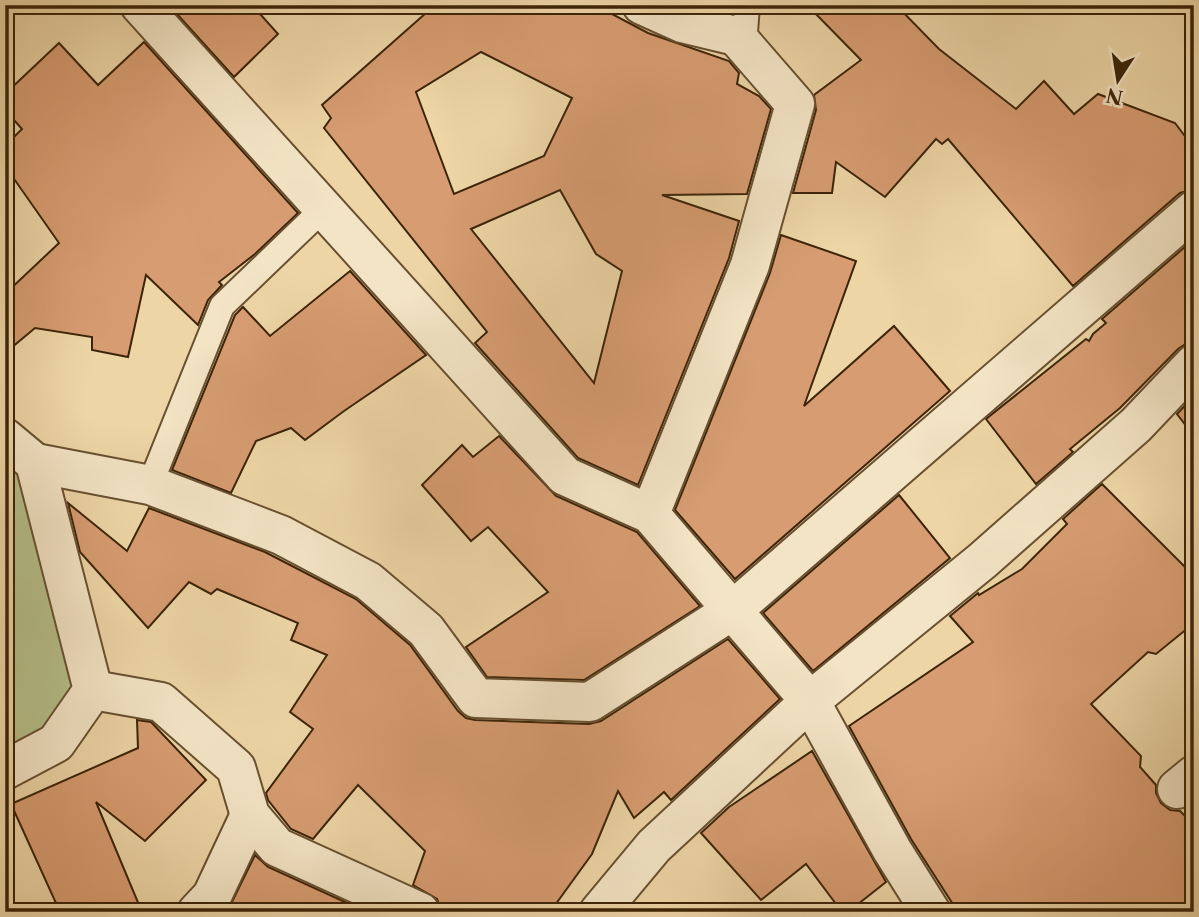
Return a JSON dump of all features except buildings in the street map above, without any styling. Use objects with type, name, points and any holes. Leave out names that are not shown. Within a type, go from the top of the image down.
[{"type":"street","points":[[140,5],[565,476],[650,514],[810,701],[892,850],[931,912]]},
{"type":"street","points":[[642,5],[682,23],[736,36],[795,104],[750,265],[650,514]]},
{"type":"street","points":[[5,438],[35,463],[150,485],[281,535],[368,581],[426,630],[476,698],[590,702],[733,610],[1194,209]]},
{"type":"street","points":[[599,912],[654,846],[810,701],[982,561],[1136,425],[1194,364]]},
{"type":"street","points":[[5,770],[56,743],[93,690],[35,463]]},
{"type":"street","points":[[93,690],[161,702],[236,768],[250,815],[277,847],[420,912]]},
{"type":"street","points":[[197,912],[212,896],[250,815]]},
{"type":"lane","points":[[744,46],[747,5]]},
{"type":"lane","points":[[150,485],[222,306],[323,209]]},
{"type":"green space","points":[[5,453],[25,475],[78,693],[55,727],[5,751]]}]
